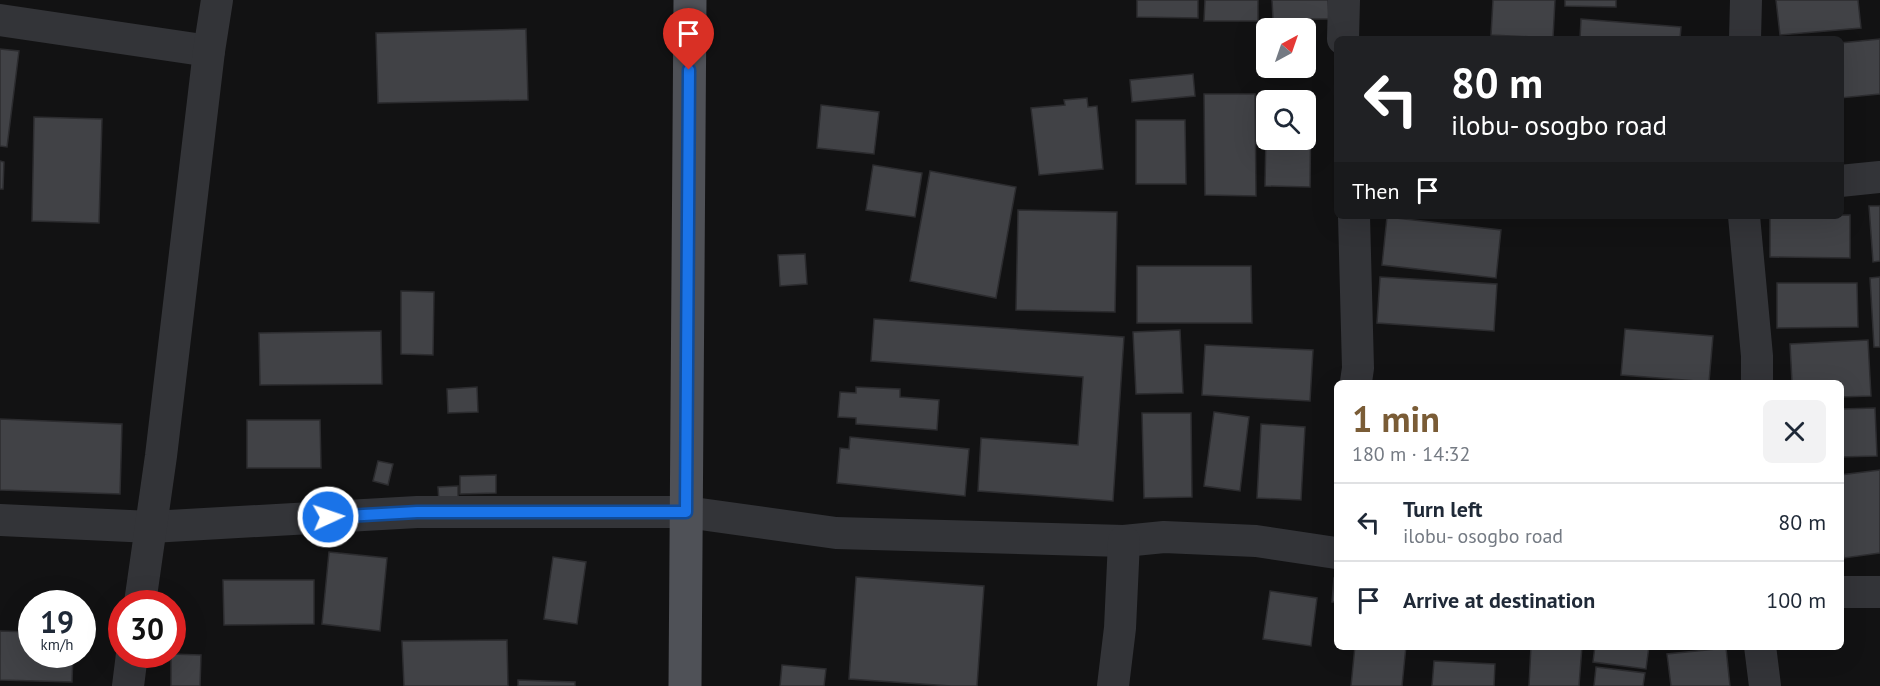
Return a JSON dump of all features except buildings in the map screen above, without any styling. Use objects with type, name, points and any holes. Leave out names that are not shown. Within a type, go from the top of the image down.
[{"type":"main road","points":[[685,686],[690,0]]},
{"type":"street","points":[[142,590],[161,456],[208,51],[217,0]]},
{"type":"street","points":[[1343,36],[1344,0]]},
{"type":"street","points":[[1745,36],[1746,0]]},
{"type":"street","points":[[0,20],[208,51]]},
{"type":"street","points":[[1844,181],[1880,177]]},
{"type":"street","points":[[1354,219],[1358,368],[1356,380]]},
{"type":"street","points":[[1744,219],[1757,356],[1757,380]]},
{"type":"street","points":[[0,520],[151,527],[417,512],[686,512],[836,533],[1124,540],[1164,537],[1334,546]]},
{"type":"street","points":[[1113,686],[1120,628],[1124,540]]},
{"type":"street","points":[[1844,592],[1880,592]]},
{"type":"street","points":[[1760,650],[1765,686]]},
{"type":"street","points":[[128,686],[130,668]]},
{"type":"route","points":[[328,517],[417,512],[686,512],[689,70]]}]
